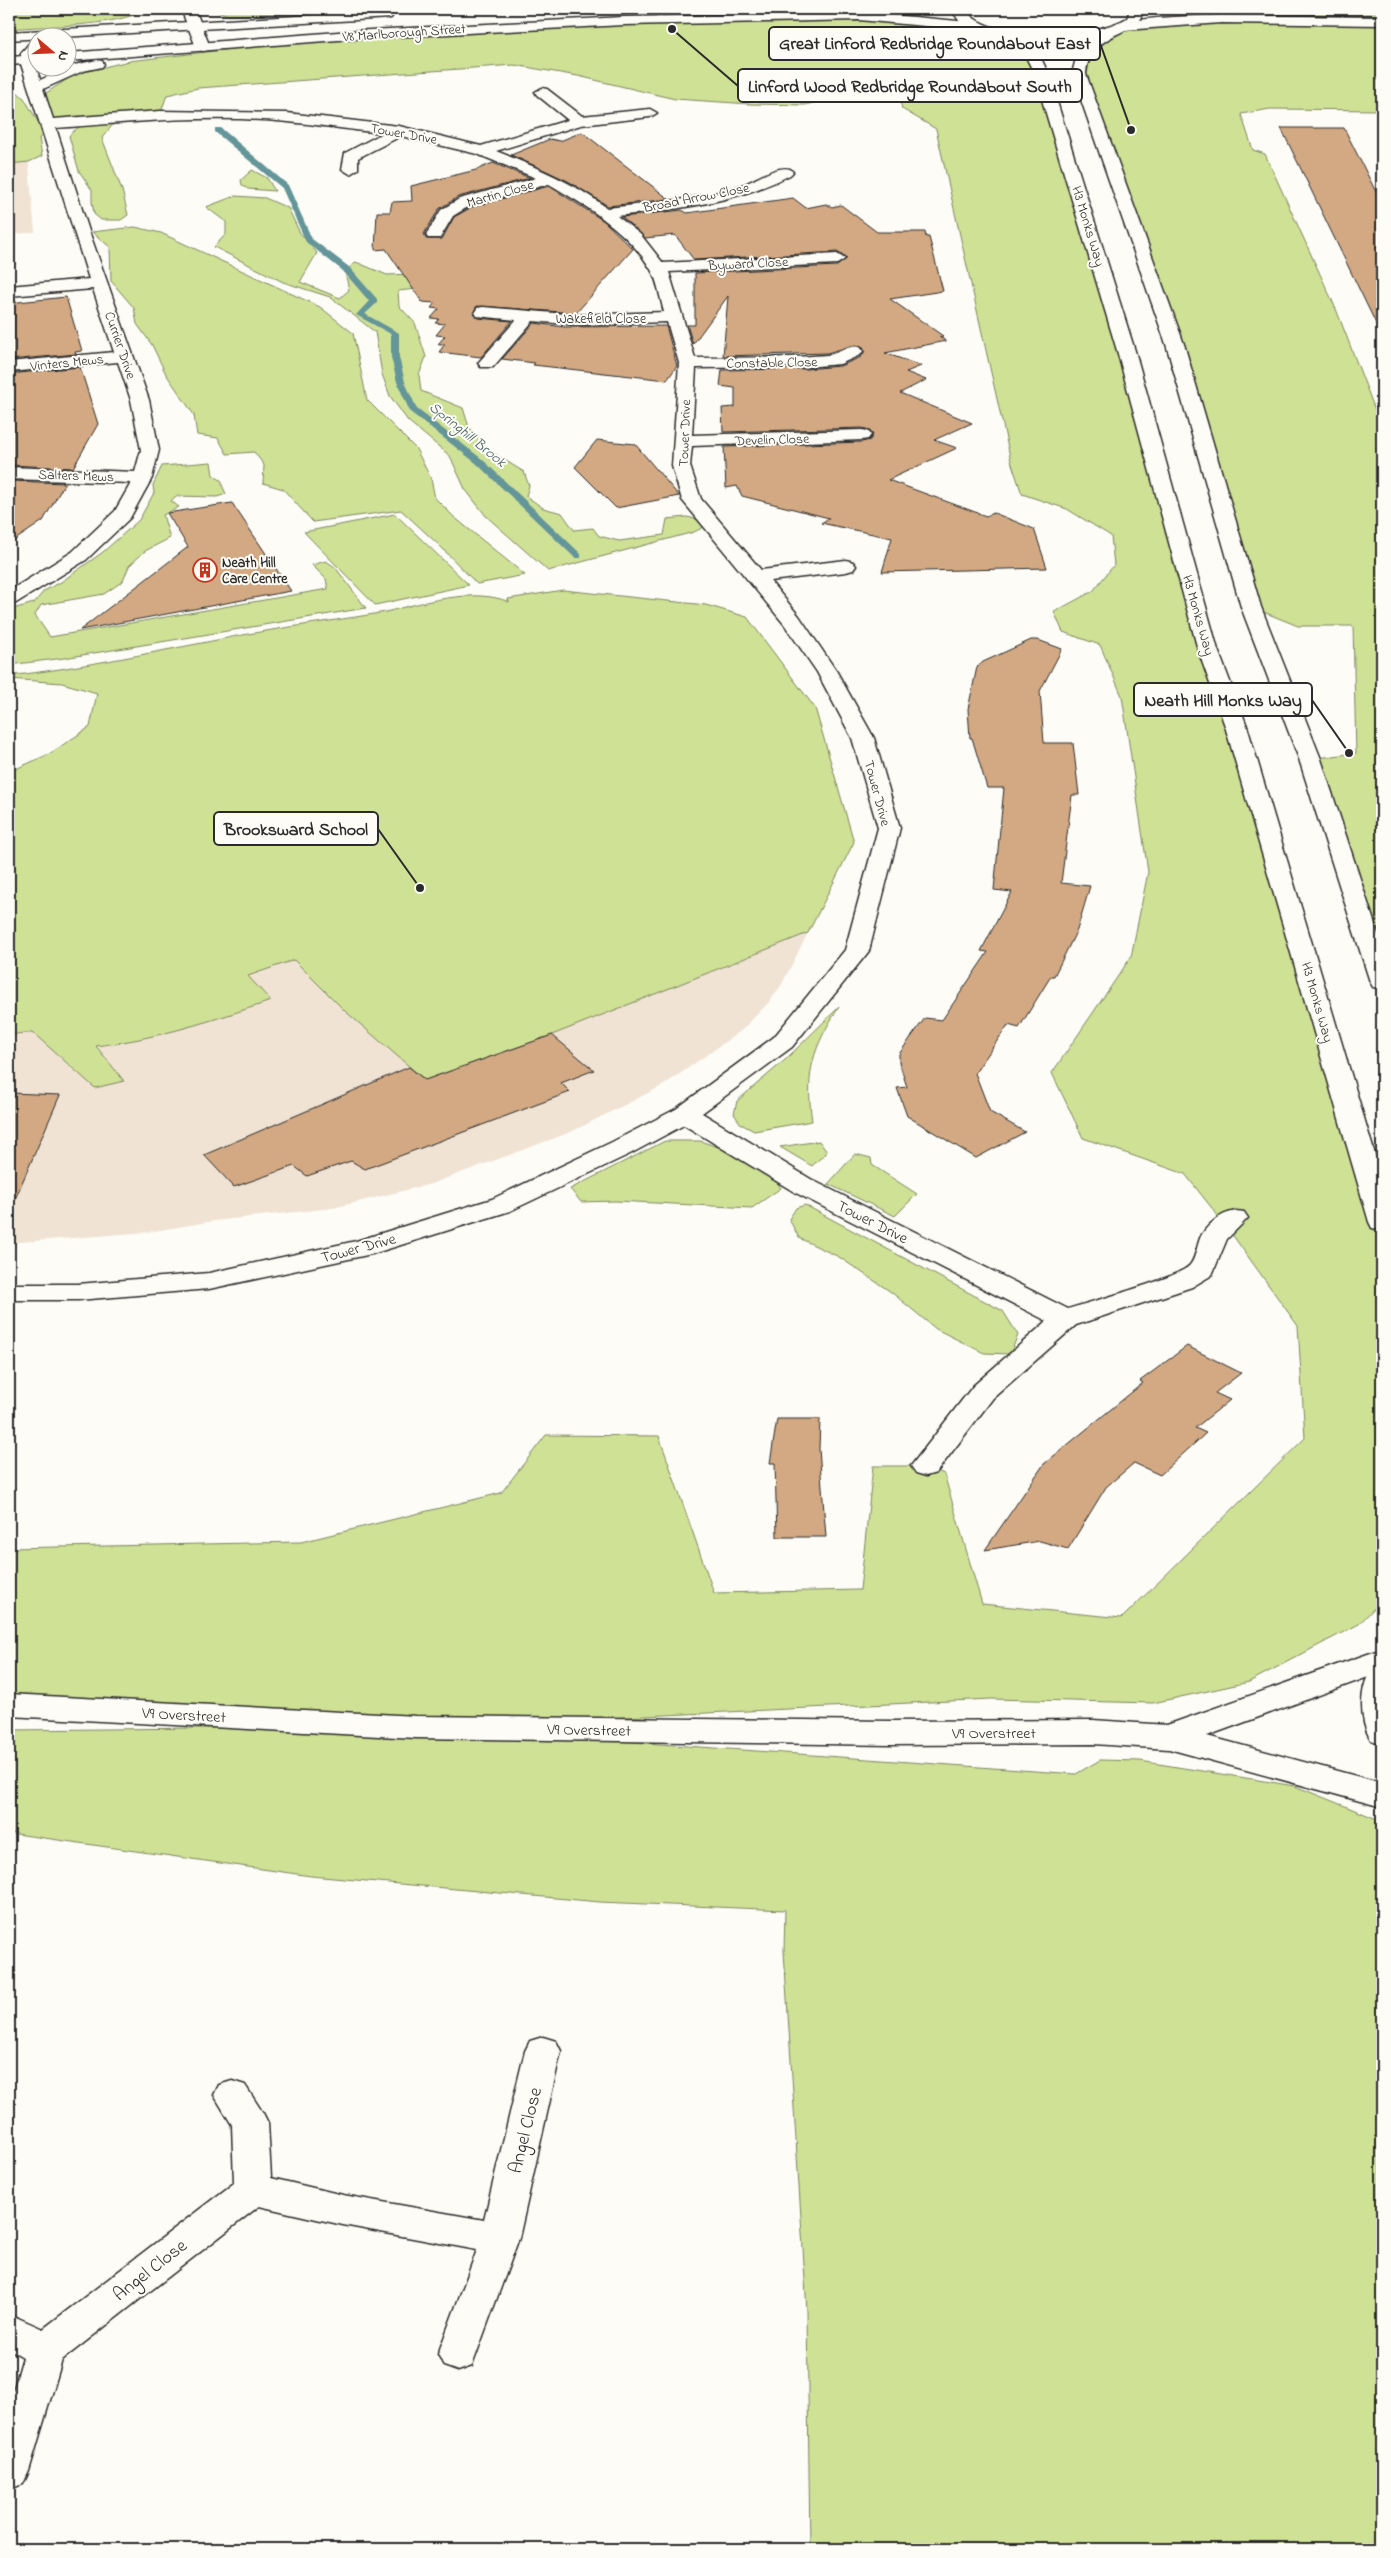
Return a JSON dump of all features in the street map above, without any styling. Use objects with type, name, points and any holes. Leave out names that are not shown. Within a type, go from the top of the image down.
[{"type":"street","points":[[188,9],[204,47]]},
{"type":"street","points":[[958,9],[961,16],[986,29]]},
{"type":"street","points":[[1124,26],[1133,20],[1136,12],[1133,9]]},
{"type":"street","points":[[1178,9],[1240,18]]},
{"type":"street","points":[[78,29],[150,14]]},
{"type":"street","name":"V8 Marlborough Street","points":[[78,33],[194,24],[398,14]]},
{"type":"street","name":"V8 Marlborough Street","points":[[78,56],[517,25],[773,16],[859,16],[1052,38],[1073,37],[1109,31]]},
{"type":"street","points":[[1382,21],[1240,18],[1170,20],[1124,26],[1109,31],[1086,48],[1079,64],[1079,74],[1088,102],[1175,344],[1252,607],[1310,759],[1382,982]]},
{"type":"street","name":"H3 Monks Way","points":[[986,29],[1022,44],[1034,55],[1041,73],[1127,354],[1208,650],[1236,726],[1382,1222]]},
{"type":"street","name":"V8 Marlborough Street","points":[[9,36],[28,36]]},
{"type":"street","points":[[9,48],[28,56]]},
{"type":"street","points":[[36,87],[79,68],[152,51]]},
{"type":"street","points":[[9,61],[28,58]]},
{"type":"street","name":"Currier Drive","points":[[9,598],[79,556],[123,514],[143,478],[150,450],[140,400],[101,283],[81,232],[34,78]]},
{"type":"street","points":[[542,92],[579,121]]},
{"type":"street","points":[[482,151],[579,121],[650,112]]},
{"type":"street","name":"Tower Drive","points":[[9,1292],[78,1292],[209,1281],[362,1248],[501,1205],[621,1148],[685,1114],[783,1042],[857,951],[889,828],[863,738],[827,672],[792,620],[692,500],[681,466],[688,363],[659,268],[635,238],[583,197],[551,179],[482,151],[399,131],[287,117],[236,115],[160,115],[48,124]]},
{"type":"street","points":[[350,169],[350,156],[399,131]]},
{"type":"street","name":"Broad Arrow Close","points":[[604,214],[717,196],[766,184],[785,172]]},
{"type":"street","name":"Martin Close","points":[[434,235],[447,213],[465,202],[551,179]]},
{"type":"street","name":"Byward Close","points":[[659,268],[837,258]]},
{"type":"street","points":[[9,291],[101,283]]},
{"type":"street","name":"Wakefield Close","points":[[483,312],[578,320],[674,317]]},
{"type":"street","points":[[487,363],[528,317]]},
{"type":"street","name":"Constable Close","points":[[688,363],[806,362],[840,359],[854,351]]},
{"type":"street","name":"Vinters Mews","points":[[9,367],[125,356]]},
{"type":"street","name":"Develin Close","points":[[682,441],[862,435]]},
{"type":"street","name":"Salters Mews","points":[[9,473],[143,478]]},
{"type":"street","points":[[756,577],[846,566]]},
{"type":"street","name":"Tower Drive","points":[[685,1114],[805,1187],[1066,1319]]},
{"type":"street","points":[[926,1466],[983,1392],[1066,1319],[1182,1281],[1202,1269],[1215,1236],[1235,1218]]},
{"type":"street","name":"V9 Overstreet","points":[[1169,1737],[1382,1660]]},
{"type":"street","points":[[1382,1678],[1378,1705],[1382,1732]]},
{"type":"street","name":"V9 Overstreet","points":[[9,1705],[416,1727],[892,1733],[1093,1732],[1169,1737],[1382,1794]]},
{"type":"street","name":"Angel Close","points":[[458,2354],[500,2238],[506,2204],[544,2051]]},
{"type":"street","points":[[232,2095],[250,2123],[253,2189],[343,2210],[500,2238]]},
{"type":"street","name":"Angel Close","points":[[45,2350],[253,2189]]},
{"type":"street","points":[[9,2330],[45,2350],[9,2471]]},
{"type":"shaded area","points":[[9,95],[23,102],[35,232],[9,235]]},
{"type":"shaded area","points":[[563,590],[706,605],[747,617],[815,708],[854,842],[782,984],[770,1001],[742,1030],[664,1085],[571,1132],[431,1184],[333,1208],[214,1221],[148,1232],[9,1243],[9,779],[70,753],[198,652]]},
{"type":"green space","points":[[9,9],[148,9],[117,20],[99,23],[9,29]]},
{"type":"green space","points":[[207,9],[470,9],[229,15]]},
{"type":"green space","points":[[1178,9],[1382,9],[1382,110],[1270,109],[1241,114],[1253,150],[1265,154],[1336,309],[1382,428],[1382,982],[1310,759],[1356,753],[1353,626],[1298,626],[1251,607],[1088,102],[1090,85],[1079,74],[1086,48],[1109,31],[1236,17]]},
{"type":"green space","points":[[859,16],[980,27],[1034,55],[1382,1222],[1382,1600],[1359,1624],[1249,1682],[1153,1703],[991,1699],[422,1727],[1076,1774],[1100,1760],[1140,1761],[1295,1786],[1382,1821],[1382,2549],[810,2549],[807,2311],[784,1952],[785,1910],[600,1902],[311,1876],[9,1833],[9,1730],[404,1726],[9,1705],[9,1548],[301,1542],[501,1493],[546,1435],[659,1436],[714,1593],[860,1590],[873,1466],[926,1466],[944,1474],[982,1604],[1122,1618],[1305,1438],[1298,1326],[1226,1226],[1185,1174],[1083,1138],[1052,1073],[1131,957],[1148,872],[1122,696],[1100,645],[1063,632],[1054,612],[1093,591],[1114,565],[1111,536],[1067,509],[1022,494],[1011,461],[936,129],[902,109],[895,80],[881,77],[857,98],[843,96],[805,105],[750,104],[675,99],[578,76],[514,65],[198,88],[167,95],[160,115],[48,124],[40,97],[69,78],[78,78],[78,73],[129,61],[351,35],[773,17],[810,21]]},
{"type":"green space","points":[[9,85],[24,98],[46,135],[39,138],[42,156],[29,162],[9,164]]},
{"type":"green space","points":[[115,122],[102,138],[122,190],[128,215],[121,220],[101,220],[94,214],[92,190],[79,171],[69,136],[84,125]]},
{"type":"green space","points":[[252,170],[267,178],[275,191],[248,189],[242,185],[241,180]]},
{"type":"green space","points":[[235,196],[265,198],[288,208],[300,233],[317,253],[300,282],[340,298],[349,290],[345,272],[356,262],[387,275],[414,274],[427,288],[398,291],[399,306],[415,323],[426,357],[419,375],[421,391],[463,408],[469,427],[490,451],[524,472],[529,486],[526,496],[543,508],[562,513],[574,530],[593,528],[599,536],[619,541],[664,535],[667,519],[687,517],[700,520],[704,527],[694,532],[548,571],[486,516],[465,489],[450,456],[408,421],[390,396],[382,374],[375,332],[330,297],[283,282],[214,247],[226,234],[226,222],[206,207]]},
{"type":"green space","points":[[135,227],[161,233],[320,307],[353,333],[367,400],[416,449],[431,479],[435,498],[454,517],[525,575],[477,584],[401,510],[313,522],[283,489],[263,483],[264,465],[254,452],[227,454],[218,438],[197,435],[194,415],[166,374],[152,345],[137,324],[134,308],[111,281],[110,247],[92,232]]},
{"type":"green space","points":[[211,462],[213,475],[222,481],[226,494],[217,497],[176,496],[171,501],[179,507],[163,515],[170,538],[145,551],[129,566],[123,581],[104,594],[41,605],[35,615],[50,637],[328,589],[326,579],[312,565],[326,561],[335,567],[366,608],[64,658],[9,665],[9,610],[34,603],[44,591],[61,582],[103,552],[139,520],[154,493],[153,485],[162,466]]},
{"type":"green space","points":[[395,514],[469,585],[375,605],[304,532]]},
{"type":"green space","points":[[563,590],[706,605],[747,617],[815,708],[854,842],[808,933],[552,1035],[425,1080],[345,1011],[294,960],[248,976],[271,1001],[163,1034],[96,1046],[124,1081],[95,1088],[32,1032],[9,1035],[9,772],[49,754],[90,727],[97,693],[62,683],[9,679],[9,676],[85,665],[255,633],[386,612],[448,598],[480,596],[509,602],[508,599]]},
{"type":"green space","points":[[839,1007],[823,1035],[813,1061],[810,1088],[812,1121],[754,1131],[741,1124],[734,1114],[737,1101],[785,1060]]},
{"type":"green space","points":[[665,1141],[700,1141],[727,1150],[769,1172],[781,1188],[752,1208],[616,1201],[581,1202],[570,1189]]},
{"type":"green space","points":[[819,1141],[827,1152],[812,1166],[780,1147]]},
{"type":"green space","points":[[855,1154],[871,1158],[872,1165],[917,1194],[895,1216],[828,1184]]},
{"type":"green space","points":[[805,1205],[1003,1311],[1018,1335],[1010,1354],[984,1353],[936,1329],[891,1292],[839,1257],[799,1238],[789,1219],[796,1208]]},
{"type":"building","points":[[1281,128],[1344,128],[1382,204],[1382,336]]},
{"type":"building","points":[[582,132],[669,199],[608,206],[568,181],[511,155],[550,139],[560,141]]},
{"type":"building","points":[[493,163],[530,178],[458,197],[439,209],[424,234],[426,239],[442,239],[454,217],[472,207],[549,186],[604,221],[633,249],[576,313],[477,306],[473,313],[477,318],[512,321],[481,357],[439,352],[445,344],[438,344],[445,336],[436,335],[445,324],[435,323],[439,319],[431,318],[439,309],[431,308],[435,303],[422,302],[386,249],[375,250],[377,212],[390,212],[392,202],[412,201],[411,186],[476,170]]},
{"type":"building","points":[[793,198],[806,208],[826,204],[832,207],[841,205],[877,232],[925,232],[926,237],[929,237],[943,291],[890,299],[943,336],[939,337],[946,341],[885,353],[921,366],[906,372],[926,380],[900,393],[972,423],[934,440],[957,448],[888,480],[986,516],[994,513],[1034,529],[1047,568],[882,572],[892,538],[821,523],[829,518],[742,496],[737,486],[726,488],[724,447],[862,442],[870,440],[873,435],[870,430],[862,428],[723,432],[722,408],[735,407],[735,388],[720,386],[722,370],[806,369],[840,366],[861,357],[865,351],[862,346],[855,345],[827,353],[723,356],[728,296],[693,344],[687,325],[695,325],[695,273],[837,266],[847,258],[837,252],[694,260],[675,235],[645,238],[622,217],[682,210],[687,213]]},
{"type":"building","points":[[66,297],[82,351],[75,352],[76,354],[9,360],[9,303]]},
{"type":"building","points":[[534,323],[564,327],[666,326],[677,366],[667,380],[533,365],[535,363],[502,359]]},
{"type":"building","points":[[80,367],[98,424],[73,468],[9,465],[9,374]]},
{"type":"building","points":[[597,440],[635,444],[679,496],[616,508],[575,467]]},
{"type":"building","points":[[9,481],[65,483],[43,521],[9,544]]},
{"type":"building","name":"Neath Hill Care Centre","points":[[232,503],[291,591],[80,630],[188,547],[167,513]]},
{"type":"building","points":[[1031,640],[1038,640],[1062,649],[1040,691],[1044,743],[1073,743],[1079,795],[1072,795],[1061,883],[1090,886],[1077,930],[1054,976],[1051,976],[1019,1028],[1008,1025],[975,1073],[990,1112],[1025,1132],[976,1158],[907,1116],[897,1088],[907,1087],[899,1062],[899,1054],[925,1018],[942,1020],[988,952],[981,951],[1012,892],[994,890],[1004,788],[987,788],[972,738],[970,738],[968,709],[977,667],[983,662]]},
{"type":"building","points":[[552,1035],[594,1070],[561,1083],[570,1092],[365,1169],[351,1161],[307,1176],[294,1166],[234,1187],[204,1155],[409,1067],[425,1080]]},
{"type":"building","points":[[9,1093],[60,1095],[9,1213]]},
{"type":"building","points":[[1187,1346],[1241,1373],[1215,1393],[1230,1400],[1195,1428],[1206,1433],[1160,1475],[1134,1463],[1106,1487],[1068,1549],[1040,1541],[985,1550],[1044,1464],[1143,1383],[1140,1381]]},
{"type":"building","points":[[777,1419],[820,1419],[819,1449],[826,1537],[777,1537],[775,1463],[770,1463]]},
{"type":"waterway","name":"Springhill Brook","points":[[218,130],[285,187],[309,240],[346,269],[374,301],[360,315],[395,333],[395,357],[401,382],[413,410],[479,461],[578,556]]},
{"type":"place","name":"Linford Wood Redbridge Roundabout South","points":[[672,29]]},
{"type":"place","name":"Great Linford Redbridge Roundabout East","points":[[1131,130]]},
{"type":"place","name":"Neath Hill Care Centre","points":[[205,570]]},
{"type":"place","name":"Neath Hill Monks Way","points":[[1349,753]]},
{"type":"place","name":"Brooksward School","points":[[420,888]]}]
